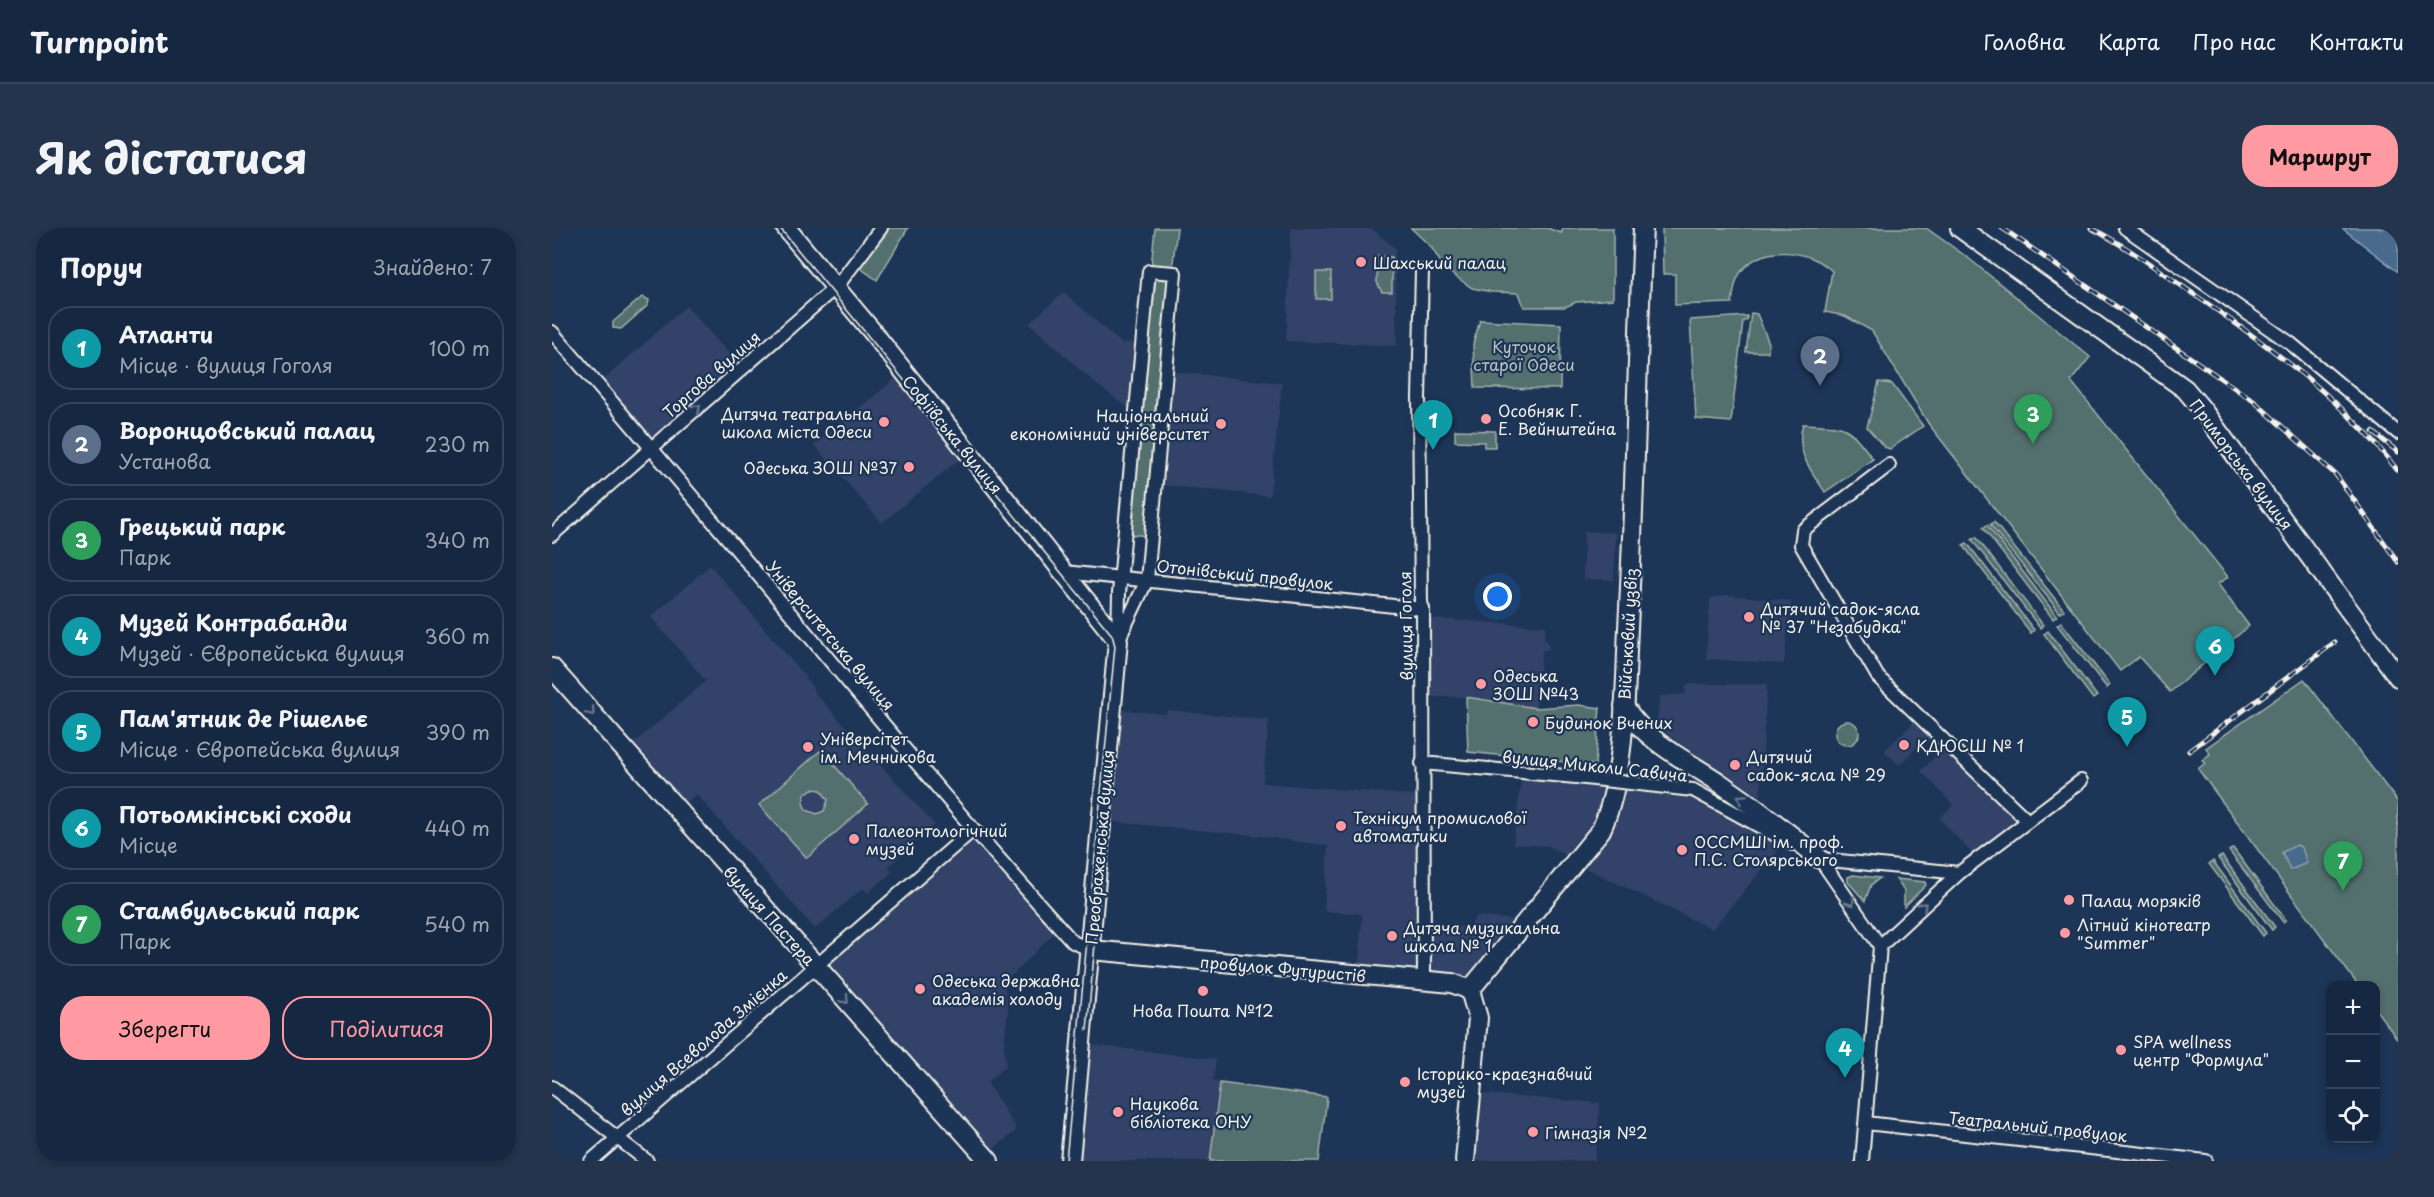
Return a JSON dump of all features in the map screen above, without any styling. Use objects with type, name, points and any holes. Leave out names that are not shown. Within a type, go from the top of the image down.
[{"type":"street","name":"Софіївська вулиця","points":[[786,228],[836,286],[1118,641]]},
{"type":"street","name":"Торгова вулиця","points":[[552,535],[836,286],[881,228]]},
{"type":"street","name":"Військовий узвіз","points":[[1470,990],[1601,830],[1611,807],[1624,706],[1643,228]]},
{"type":"street","name":"Приморська вулиця","points":[[1960,228],[2185,389],[2207,415],[2398,677]]},
{"type":"street","points":[[2125,228],[2290,343],[2396,431]]},
{"type":"street","name":"Преображенська вулиця","points":[[1070,1161],[1093,950],[1118,641],[1120,577],[1149,271],[1175,273],[1147,580],[1118,641]]},
{"type":"street","name":"вулиця Гоголя","points":[[1422,271],[1419,398],[1421,603],[1423,609],[1424,981]]},
{"type":"street","name":"Університетська вулиця","points":[[552,332],[652,447],[973,830],[1073,942],[1093,950]]},
{"type":"street","points":[[1889,465],[1803,531],[1801,546],[1878,677],[2028,821]]},
{"type":"street","name":"Отонівський провулок","points":[[1064,572],[1423,609]]},
{"type":"street","name":"вулиця Пастера","points":[[552,668],[989,1161]]},
{"type":"street","points":[[1624,706],[1635,724],[1651,738],[1756,808],[1821,859],[1880,946],[1862,1161]]},
{"type":"street","name":"вулиця Миколи Савича","points":[[1422,763],[1693,790],[1821,859]]},
{"type":"street","points":[[1880,946],[1959,873],[2081,781]]},
{"type":"street","name":"вулиця Всеволода Змієнка","points":[[591,1161],[973,830]]},
{"type":"street","points":[[1821,859],[1959,873]]},
{"type":"street","name":"провулок Футуристів","points":[[1093,950],[1452,983],[1470,990]]},
{"type":"street","points":[[1464,1161],[1478,1018],[1470,990]]},
{"type":"street","points":[[552,1088],[647,1161]]},
{"type":"street","name":"Театральний провулок","points":[[1866,1123],[2206,1161]]},
{"type":"shaded area","points":[[1291,228],[1371,228],[1395,248],[1397,346],[1286,341]]},
{"type":"shaded area","points":[[2342,228],[2398,228],[2398,272]]},
{"type":"shaded area","points":[[1064,292],[1122,344],[1130,342],[1136,346],[1129,409],[1096,384],[1029,323]]},
{"type":"shaded area","points":[[686,306],[740,366],[651,437],[599,384]]},
{"type":"shaded area","name":"Національний економічний університет","points":[[1169,371],[1282,383],[1270,496],[1160,485]]},
{"type":"shaded area","points":[[902,373],[967,453],[882,523],[814,445]]},
{"type":"shaded area","points":[[1584,531],[1616,533],[1614,580],[1583,579]]},
{"type":"shaded area","name":"Універсітет ім. Мечникова","points":[[710,565],[803,674],[817,695],[935,825],[888,867],[892,872],[868,893],[863,888],[815,929],[696,794],[678,809],[626,750],[706,681],[651,617]]},
{"type":"shaded area","name":"Дитячий садок-ясла № 37 \"Незабудка\"","points":[[1728,595],[1791,601],[1784,664],[1706,659],[1710,598]]},
{"type":"shaded area","points":[[1422,618],[1546,626],[1544,640],[1548,643],[1549,649],[1542,651],[1536,708],[1466,697],[1423,697]]},
{"type":"shaded area","name":"Дитячий садок-ясла № 29","points":[[1688,684],[1767,684],[1760,804],[1656,725],[1660,696],[1686,694],[1685,687]]},
{"type":"shaded area","points":[[1113,709],[1166,714],[1167,710],[1269,720],[1263,783],[1421,796],[1422,980],[1358,973],[1362,914],[1324,911],[1328,846],[1260,836],[1103,821]]},
{"type":"shaded area","points":[[1917,719],[2025,820],[1976,858],[1939,818],[1953,805],[1921,771],[1940,751],[1925,739],[1899,765],[1884,751]]},
{"type":"shaded area","points":[[1522,773],[1613,783],[1610,807],[1576,860],[1548,846],[1513,844]]},
{"type":"shaded area","name":"ОССМШІ ім. проф. П.С. Столярського","points":[[1615,783],[1692,791],[1786,841],[1712,929],[1575,863]]},
{"type":"shaded area","name":"Одеська державна академія холоду","points":[[973,832],[1059,928],[1015,973],[1004,980],[1008,1009],[1004,1046],[1006,1066],[987,1082],[1017,1130],[986,1155],[818,970]]},
{"type":"shaded area","points":[[2297,845],[2302,848],[2307,863],[2290,870],[2282,852]]},
{"type":"shaded area","points":[[1477,916],[1525,921],[1470,989],[1425,980],[1426,926],[1469,927]]},
{"type":"shaded area","points":[[1084,1044],[1216,1059],[1213,1081],[1220,1083],[1210,1161],[1073,1161]]},
{"type":"shaded area","name":"Гімназія №2","points":[[1473,1093],[1600,1103],[1595,1161],[1467,1161]]},
{"type":"green space","points":[[884,228],[908,228],[877,280],[856,265]]},
{"type":"green space","points":[[1155,228],[1177,228],[1172,271],[1151,268]]},
{"type":"green space","points":[[1411,228],[1547,228],[1561,233],[1564,228],[1613,228],[1613,299],[1576,302],[1565,307],[1524,307],[1519,293],[1492,292],[1472,288],[1445,269],[1431,247]]},
{"type":"green space","points":[[1662,228],[1926,228],[1967,257],[2090,357],[2071,381],[2228,577],[2218,584],[2249,626],[2170,692],[2139,657],[2120,671],[1928,423],[1872,331],[1845,316],[1825,312],[1832,271],[1823,264],[1801,255],[1777,253],[1766,255],[1745,267],[1739,275],[1732,303],[1675,305],[1675,274],[1663,274]]},
{"type":"green space","points":[[1378,256],[1392,257],[1392,292],[1382,292],[1377,282]]},
{"type":"green space","points":[[1316,272],[1331,272],[1331,299],[1316,299]]},
{"type":"green space","points":[[1152,273],[1172,275],[1148,536],[1127,534]]},
{"type":"green space","points":[[642,297],[649,300],[648,305],[621,329],[613,328],[613,322]]},
{"type":"green space","points":[[1751,313],[1757,314],[1769,343],[1768,352],[1746,352]]},
{"type":"green space","points":[[1747,316],[1747,320],[1743,321],[1731,422],[1696,419],[1690,320]]},
{"type":"green space","name":"Куточок старої Одеси","points":[[1480,320],[1561,324],[1560,389],[1475,388],[1473,344]]},
{"type":"green space","points":[[1879,382],[1892,384],[1923,426],[1890,449],[1884,447],[1867,427]]},
{"type":"green space","points":[[1803,424],[1829,425],[1844,429],[1857,439],[1873,459],[1825,492],[1802,451]]},
{"type":"green space","points":[[1455,430],[1495,431],[1495,447],[1484,447],[1484,442],[1455,441]]},
{"type":"green space","points":[[1994,522],[2064,610],[2060,613],[1990,525]]},
{"type":"green space","points":[[1987,525],[2057,616],[2053,619],[1983,528]]},
{"type":"green space","points":[[1976,537],[2043,625],[2040,628],[1972,540]]},
{"type":"green space","points":[[1967,543],[2034,630],[2031,633],[1963,545]]},
{"type":"green space","points":[[2061,622],[2110,685],[2107,688],[2057,625]]},
{"type":"green space","points":[[2048,631],[2097,696],[2093,699],[2044,634]]},
{"type":"green space","points":[[2304,679],[2398,802],[2398,1040],[2380,1015],[2380,981],[2355,981],[2198,769],[2205,763],[2202,760],[2210,754],[2206,748]]},
{"type":"green space","name":"Будинок Вчених","points":[[1466,697],[1536,708],[1579,705],[1600,708],[1595,765],[1468,752]]},
{"type":"green space","points":[[1847,721],[1855,725],[1859,733],[1855,741],[1847,745],[1839,741],[1835,733],[1839,725]]},
{"type":"green space","points":[[821,750],[868,804],[807,858],[759,805]],"holes":[[[812,789],[821,790],[828,800],[824,811],[817,814],[806,810],[803,803],[805,794]]]},
{"type":"green space","points":[[2233,848],[2286,920],[2283,922],[2229,851]]},
{"type":"green space","points":[[2222,856],[2275,927],[2272,930],[2218,858]]},
{"type":"green space","points":[[2213,861],[2266,933],[2263,936],[2209,864]]},
{"type":"green space","points":[[1853,875],[1880,878],[1871,885],[1865,901],[1848,882],[1848,877]]},
{"type":"green space","points":[[1896,879],[1925,882],[1926,885],[1904,907],[1904,891]]},
{"type":"green space","points":[[1220,1083],[1327,1097],[1319,1161],[1210,1161]]},
{"type":"tram line","points":[[780,228],[1112,635],[1115,646],[1066,1161]]},
{"type":"tram line","points":[[1087,1030],[1103,859]]},
{"type":"railway","points":[[2002,228],[2255,402],[2336,475],[2398,562]]},
{"type":"railway","points":[[2091,228],[2118,243],[2223,314],[2304,375],[2353,420],[2398,471]]},
{"type":"railway","points":[[2373,432],[2398,452]]},
{"type":"railway","points":[[2189,751],[2335,642]]},
{"type":"place","name":"Шахський палац","points":[[1361,262]]},
{"type":"place","name":"Воронцовський палац","points":[[1820,386]]},
{"type":"place","name":"Особняк Г. Е. Вейнштейна","points":[[1486,419]]},
{"type":"place","name":"Дитяча театральна школа міста Одеси","points":[[884,422]]},
{"type":"place","name":"Національний економічний університет","points":[[1221,424]]},
{"type":"place","name":"Грецький парк","points":[[2033,444]]},
{"type":"place","name":"Атланти","points":[[1433,450]]},
{"type":"place","name":"Одеська ЗОШ №37","points":[[909,467]]},
{"type":"place","name":"Дитячий садок-ясла № 37 \"Незабудка\"","points":[[1749,617]]},
{"type":"place","name":"Потьомкінські сходи","points":[[2215,676]]},
{"type":"place","name":"Одеська ЗОШ №43","points":[[1481,684]]},
{"type":"place","name":"Будинок Вчених","points":[[1533,722]]},
{"type":"place","name":"КДЮСШ № 1","points":[[1904,745]]},
{"type":"place","name":"Універсітет ім. Мечникова","points":[[808,747]]},
{"type":"place","name":"Пам'ятник де Рішельє","points":[[2127,747]]},
{"type":"place","name":"Дитячий садок-ясла № 29","points":[[1735,765]]},
{"type":"place","name":"Технікум промислової автоматики","points":[[1341,826]]},
{"type":"place","name":"Палеонтологічний музей","points":[[854,839]]},
{"type":"place","name":"ОССМШІ ім. проф. П.С. Столярського","points":[[1682,850]]},
{"type":"place","name":"Стамбульський парк","points":[[2343,891]]},
{"type":"place","name":"Палац моряків","points":[[2069,900]]},
{"type":"place","name":"Літний кінотеатр \"Summer\"","points":[[2065,933]]},
{"type":"place","name":"Дитяча музикальна школа № 1","points":[[1392,936]]},
{"type":"place","name":"Одеська державна академія холоду","points":[[920,989]]},
{"type":"place","name":"Нова Пошта №12","points":[[1203,991]]},
{"type":"place","name":"SPA wellness центр \"Формула\"","points":[[2121,1050]]},
{"type":"place","name":"Музей Контрабанди","points":[[1845,1078]]},
{"type":"place","name":"Історико-краєзнавчий музей","points":[[1405,1082]]},
{"type":"place","name":"Наукова бібліотека ОНУ","points":[[1118,1112]]},
{"type":"place","name":"Гімназія №2","points":[[1533,1132]]}]
